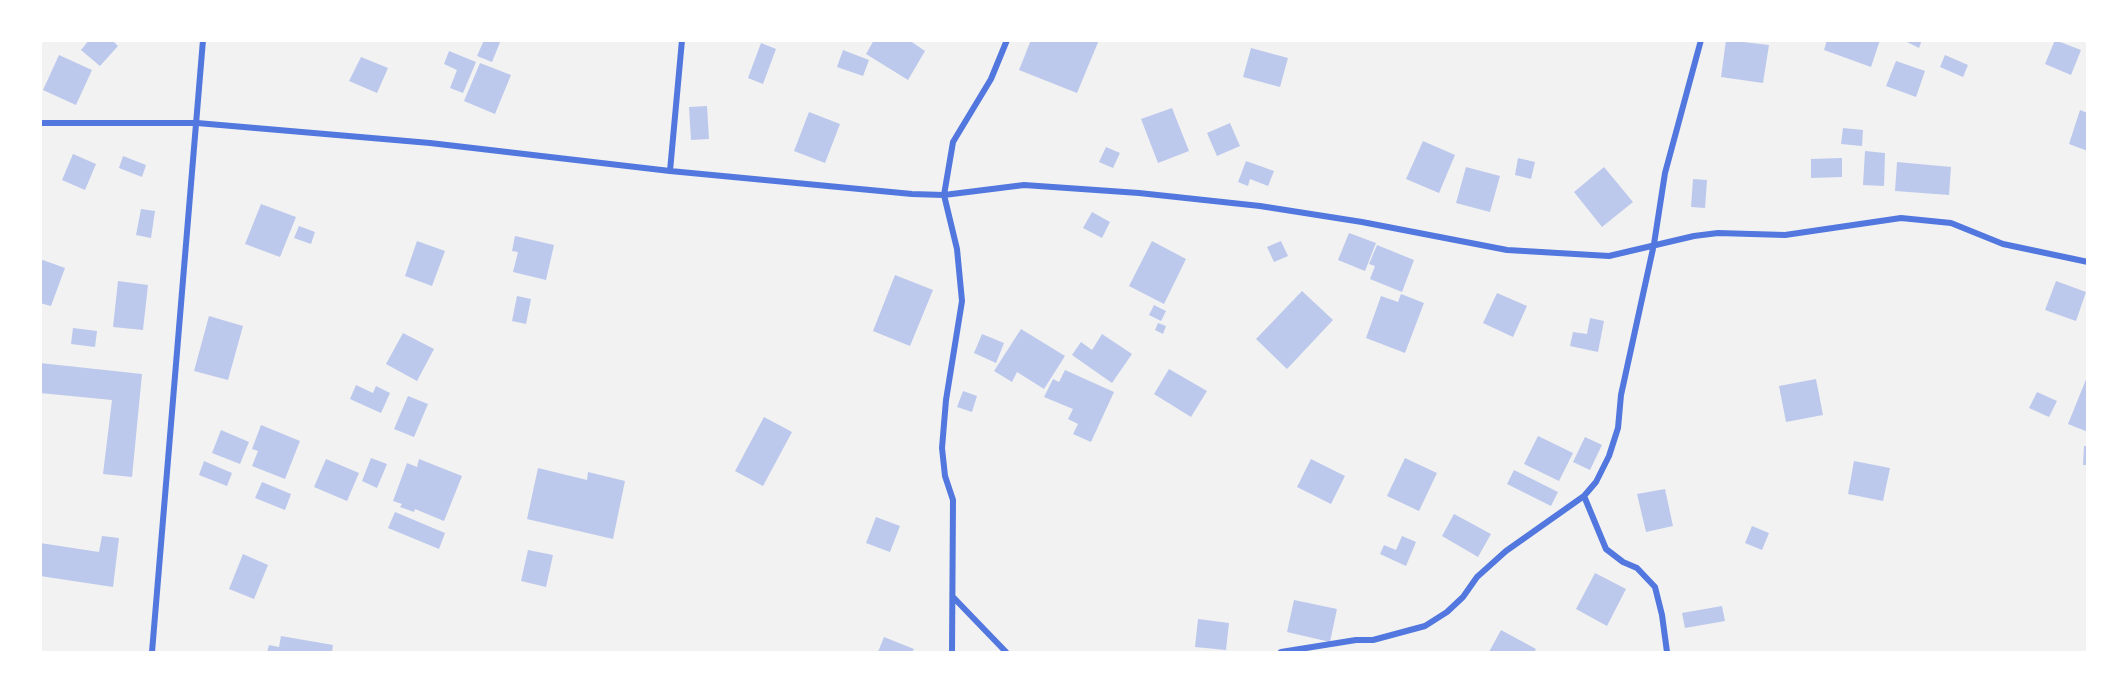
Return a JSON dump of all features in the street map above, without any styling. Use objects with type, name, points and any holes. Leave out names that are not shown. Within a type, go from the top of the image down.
[{"type":"street","points":[[152,652],[203,40]]},
{"type":"street","points":[[670,171],[682,40]]},
{"type":"street","points":[[951,652],[953,500],[945,476],[942,448],[946,400],[962,301],[957,249],[944,195],[953,142],[991,79],[1007,40]]},
{"type":"street","points":[[1281,652],[1356,639],[1373,639],[1425,626],[1447,612],[1463,597],[1477,577],[1506,550],[1584,496],[1596,482],[1610,456],[1618,428],[1621,395],[1654,244],[1665,173],[1701,40]]},
{"type":"street","points":[[40,123],[197,123],[430,143],[670,171],[912,194],[944,195],[1024,185],[1139,193],[1260,206],[1362,222],[1507,250],[1609,256],[1654,244],[1719,233],[1785,235],[1901,218],[1951,223],[2003,244],[2088,262]]},
{"type":"street","points":[[1584,496],[1606,549],[1623,562],[1637,568],[1655,587],[1662,615],[1666,652]]},
{"type":"street","points":[[953,597],[1006,652]]},
{"type":"building","points":[[89,40],[112,40],[118,46],[100,66],[81,50]]},
{"type":"building","points":[[484,40],[501,40],[492,62],[477,56]]},
{"type":"building","points":[[874,40],[909,40],[925,51],[908,80],[866,54]]},
{"type":"building","points":[[1031,40],[1099,40],[1077,93],[1019,70]]},
{"type":"building","points":[[1726,40],[1769,45],[1763,83],[1721,77]]},
{"type":"building","points":[[1827,40],[1880,40],[1871,67],[1824,50]]},
{"type":"building","points":[[1903,40],[1922,40],[1919,48]]},
{"type":"building","points":[[2055,40],[2081,50],[2071,75],[2045,64]]},
{"type":"building","points":[[761,43],[776,49],[763,84],[748,78]]},
{"type":"building","points":[[1251,48],[1288,58],[1280,87],[1243,77]]},
{"type":"building","points":[[843,50],[869,60],[863,76],[837,67]]},
{"type":"building","points":[[449,51],[476,62],[463,93],[450,88],[457,70],[444,64]]},
{"type":"building","points":[[59,55],[92,70],[76,105],[43,90]]},
{"type":"building","points":[[1945,55],[1968,65],[1963,77],[1940,67]]},
{"type":"building","points":[[361,57],[388,68],[377,93],[349,81]]},
{"type":"building","points":[[1896,61],[1925,71],[1916,97],[1886,86]]},
{"type":"building","points":[[480,63],[511,75],[495,114],[464,101]]},
{"type":"building","points":[[707,106],[709,139],[691,140],[689,107]]},
{"type":"building","points":[[1172,108],[1189,151],[1158,163],[1141,119]]},
{"type":"building","points":[[2080,110],[2088,113],[2088,151],[2069,144]]},
{"type":"building","points":[[809,112],[840,124],[825,163],[794,151]]},
{"type":"building","points":[[1230,123],[1240,146],[1217,156],[1207,133]]},
{"type":"building","points":[[1843,128],[1863,130],[1862,146],[1841,144]]},
{"type":"building","points":[[1423,141],[1455,155],[1439,193],[1406,179]]},
{"type":"building","points":[[1106,147],[1120,153],[1113,168],[1099,162]]},
{"type":"building","points":[[1865,151],[1885,153],[1884,186],[1863,185]]},
{"type":"building","points":[[73,154],[96,164],[85,190],[62,180]]},
{"type":"building","points":[[123,156],[146,165],[142,177],[119,168]]},
{"type":"building","points":[[1518,158],[1535,162],[1531,179],[1515,175]]},
{"type":"building","points":[[1842,158],[1842,177],[1811,178],[1811,159]]},
{"type":"building","points":[[1246,161],[1274,171],[1268,186],[1250,179],[1248,186],[1238,182]]},
{"type":"building","points":[[1897,162],[1951,167],[1949,195],[1895,191]]},
{"type":"building","points":[[1466,167],[1500,176],[1490,212],[1456,203]]},
{"type":"building","points":[[1604,167],[1633,202],[1602,227],[1574,192]]},
{"type":"building","points":[[1693,179],[1707,180],[1705,208],[1691,207]]},
{"type":"building","points":[[261,204],[296,217],[280,257],[245,244]]},
{"type":"building","points":[[141,209],[155,211],[151,238],[136,235]]},
{"type":"building","points":[[1092,212],[1110,222],[1102,238],[1083,228]]},
{"type":"building","points":[[299,226],[315,232],[311,244],[294,238]]},
{"type":"building","points":[[1349,233],[1376,243],[1365,271],[1338,260]]},
{"type":"building","points":[[515,236],[554,245],[546,280],[513,272],[518,252],[512,251]]},
{"type":"building","points":[[417,241],[445,251],[432,286],[405,276]]},
{"type":"building","points":[[1152,241],[1186,259],[1164,304],[1129,286]]},
{"type":"building","points":[[1281,241],[1288,256],[1274,262],[1267,247]]},
{"type":"building","points":[[1377,245],[1414,260],[1402,292],[1370,279],[1375,266],[1369,264]]},
{"type":"building","points":[[40,259],[65,268],[51,306],[40,303]]},
{"type":"building","points":[[895,275],[933,290],[910,346],[873,331]]},
{"type":"building","points":[[118,281],[148,285],[143,330],[113,327]]},
{"type":"building","points":[[2056,281],[2086,292],[2076,321],[2045,310]]},
{"type":"building","points":[[1302,291],[1333,320],[1287,369],[1256,339]]},
{"type":"building","points":[[1497,293],[1527,306],[1513,337],[1483,323]]},
{"type":"building","points":[[1401,294],[1424,303],[1405,353],[1366,338],[1381,296],[1398,302]]},
{"type":"building","points":[[517,296],[531,299],[526,324],[512,321]]},
{"type":"building","points":[[1154,305],[1166,311],[1161,321],[1149,315]]},
{"type":"building","points":[[209,316],[243,326],[228,380],[194,371]]},
{"type":"building","points":[[1590,318],[1604,321],[1598,352],[1570,346],[1573,332],[1587,334]]},
{"type":"building","points":[[1158,323],[1166,326],[1163,334],[1155,330]]},
{"type":"building","points":[[73,328],[97,331],[95,347],[71,344]]},
{"type":"building","points":[[1021,329],[1065,356],[1044,389],[1017,372],[1012,382],[994,371]]},
{"type":"building","points":[[403,333],[434,349],[417,381],[386,364]]},
{"type":"building","points":[[982,334],[1004,343],[996,363],[974,353]]},
{"type":"building","points":[[1102,334],[1132,354],[1112,383],[1072,355],[1081,342],[1092,350]]},
{"type":"building","points":[[40,363],[142,374],[132,477],[103,474],[112,400],[40,393]]},
{"type":"building","points":[[1169,369],[1207,391],[1191,417],[1154,394]]},
{"type":"building","points":[[1065,370],[1114,392],[1091,442],[1073,434],[1078,424],[1068,419],[1073,409],[1044,397],[1053,379],[1059,382]]},
{"type":"building","points":[[2088,377],[2088,432],[2068,424]]},
{"type":"building","points":[[1816,379],[1823,415],[1786,422],[1779,386]]},
{"type":"building","points":[[356,385],[373,393],[376,386],[390,393],[381,413],[350,399]]},
{"type":"building","points":[[963,391],[977,396],[972,412],[957,407]]},
{"type":"building","points":[[2037,392],[2057,401],[2049,417],[2029,408]]},
{"type":"building","points":[[408,396],[428,404],[414,437],[394,429]]},
{"type":"building","points":[[764,417],[792,432],[763,486],[735,471]]},
{"type":"building","points":[[261,425],[300,441],[285,479],[252,466],[258,451],[252,449]]},
{"type":"building","points":[[221,430],[249,442],[240,464],[212,453]]},
{"type":"building","points":[[1538,436],[1573,453],[1559,481],[1524,464]]},
{"type":"building","points":[[1585,437],[1602,445],[1590,470],[1573,462]]},
{"type":"building","points":[[2084,446],[2088,446],[2088,465],[2083,465]]},
{"type":"building","points":[[371,458],[387,464],[377,488],[362,481]]},
{"type":"building","points":[[1405,458],[1437,473],[1419,511],[1387,496]]},
{"type":"building","points":[[326,459],[359,473],[347,501],[314,487]]},
{"type":"building","points":[[419,459],[462,476],[444,521],[415,509],[414,512],[400,507],[402,504],[393,501],[407,463],[417,467]]},
{"type":"building","points":[[1311,459],[1345,476],[1331,504],[1297,487]]},
{"type":"building","points":[[204,461],[232,473],[227,486],[199,475]]},
{"type":"building","points":[[1854,461],[1890,468],[1883,501],[1848,494]]},
{"type":"building","points":[[538,468],[587,480],[588,472],[625,481],[613,539],[527,519]]},
{"type":"building","points":[[1514,470],[1558,492],[1551,506],[1507,484]]},
{"type":"building","points":[[262,482],[291,494],[285,510],[255,498]]},
{"type":"building","points":[[1665,489],[1673,526],[1646,532],[1637,494]]},
{"type":"building","points":[[395,512],[445,533],[439,549],[388,528]]},
{"type":"building","points":[[1454,514],[1491,534],[1478,557],[1442,536]]},
{"type":"building","points":[[876,517],[900,526],[890,552],[866,543]]},
{"type":"building","points":[[1752,526],[1769,533],[1762,550],[1745,543]]},
{"type":"building","points":[[102,536],[119,538],[113,587],[40,576],[40,543],[99,552]]},
{"type":"building","points":[[1402,536],[1416,542],[1406,566],[1380,554],[1384,545],[1396,550]]},
{"type":"building","points":[[528,550],[553,555],[546,587],[521,581]]},
{"type":"building","points":[[243,554],[268,565],[254,599],[229,589]]},
{"type":"building","points":[[1595,573],[1626,589],[1607,626],[1576,609]]},
{"type":"building","points":[[1294,600],[1337,609],[1330,642],[1287,632]]},
{"type":"building","points":[[1722,606],[1725,621],[1685,628],[1682,613]]},
{"type":"building","points":[[1198,619],[1229,623],[1226,650],[1195,647]]},
{"type":"building","points":[[1501,630],[1536,649],[1534,652],[1489,652]]},
{"type":"building","points":[[281,636],[333,645],[332,652],[267,652],[269,645],[279,647]]},
{"type":"building","points":[[884,637],[914,649],[912,652],[878,652]]}]
